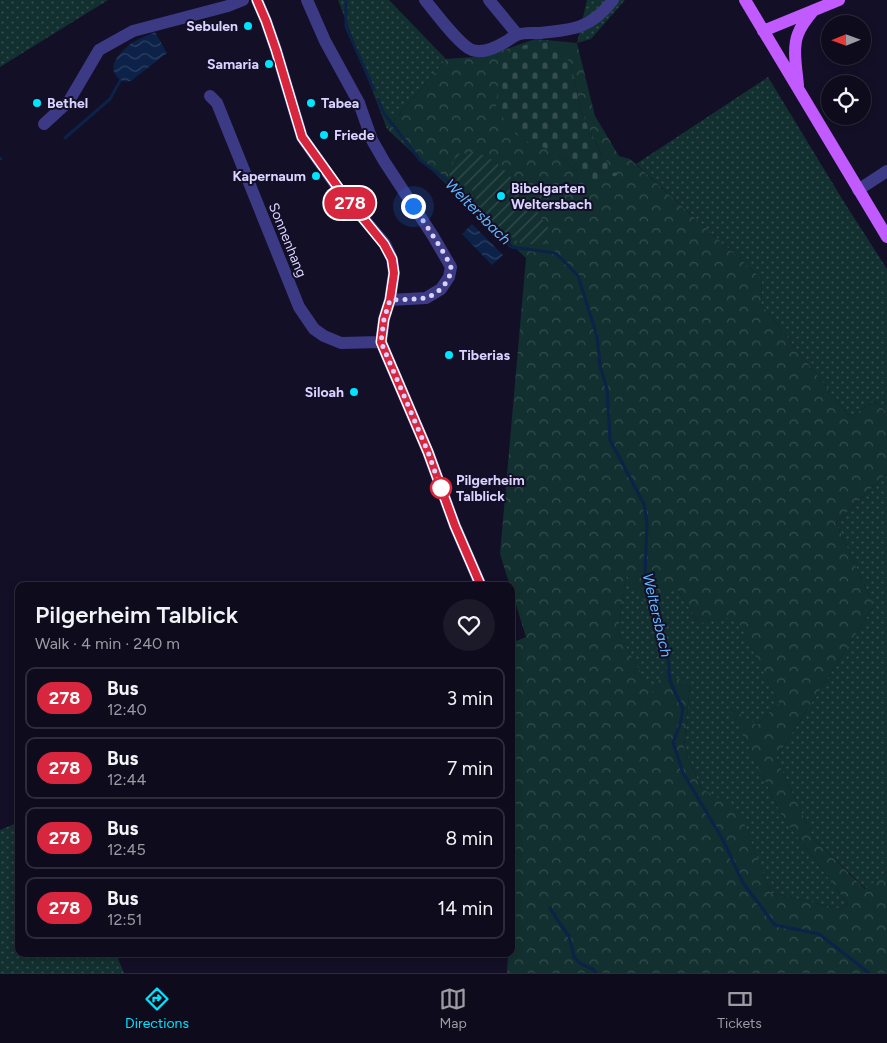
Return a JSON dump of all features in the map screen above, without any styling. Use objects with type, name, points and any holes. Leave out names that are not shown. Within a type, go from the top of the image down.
[{"type":"main road","points":[[745,0],[887,237]]},
{"type":"main road","points":[[763,31],[839,0]]},
{"type":"main road","points":[[798,87],[795,45],[798,34],[813,11]]},
{"type":"street","points":[[44,124],[68,101],[99,50],[133,30],[228,6],[243,0]]},
{"type":"street","points":[[257,0],[276,50],[302,137],[340,190],[384,244],[392,259],[394,273],[381,342],[428,452],[455,526],[479,582]]},
{"type":"street","points":[[425,0],[464,46],[483,51],[494,48],[517,34],[566,31],[583,26],[597,18],[613,0]]},
{"type":"street","points":[[489,0],[517,34]]},
{"type":"street","points":[[310,6],[325,42],[359,103],[372,140],[451,267],[449,277],[441,289],[426,298],[390,300]]},
{"type":"street","name":"Sonnenhang","points":[[210,96],[217,103],[299,307],[314,328],[324,336],[340,343],[381,342]]},
{"type":"street","points":[[858,190],[887,171]]},
{"type":"green space","points":[[0,0],[108,0],[0,67]]},
{"type":"green space","points":[[338,0],[389,0],[446,59],[387,129]]},
{"type":"green space","points":[[587,0],[625,0],[591,39],[577,43]]},
{"type":"green space","points":[[535,39],[577,43],[595,116],[619,156],[630,159],[762,279],[761,304],[850,417],[875,401],[887,413],[887,473],[836,523],[874,606],[776,758],[814,839],[865,889],[887,872],[887,973],[507,973],[508,957],[515,957],[515,641],[526,637],[515,602],[515,582],[509,582],[500,554],[526,258],[387,129],[446,59],[487,56]],"holes":[[[571,65],[581,111],[602,156],[577,172],[554,151]],[[473,191],[522,244],[497,227],[477,201]],[[626,575],[644,601],[677,589],[699,623],[736,617],[779,703],[757,725],[729,707],[782,816],[848,904],[841,909],[771,893],[739,810],[701,788],[684,748],[690,685],[663,671],[653,693],[618,633]]]},
{"type":"green space","points":[[545,42],[559,44],[571,65],[581,111],[602,156],[618,175],[594,180],[577,172],[554,151],[520,139],[496,109],[500,56],[525,45]]},
{"type":"green space","points":[[768,77],[887,269],[887,413],[875,401],[850,417],[761,304],[762,279],[636,164]]},
{"type":"green space","name":"Bibelgarten Weltersbach","points":[[456,154],[480,154],[499,165],[509,175],[549,229],[546,244],[522,244],[497,227],[477,201],[473,191],[449,175]]},
{"type":"green space","points":[[887,473],[887,872],[866,889],[814,839],[776,758],[874,606],[836,523]]},
{"type":"green space","points":[[626,574],[677,589],[699,623],[736,616],[779,703],[757,725],[730,708],[782,816],[848,904],[841,909],[771,893],[739,811],[701,788],[684,748],[690,685],[653,694],[618,633]]},
{"type":"green space","points":[[15,824],[15,957],[117,957],[124,973],[0,973],[0,830]]},
{"type":"water","points":[[155,32],[167,53],[131,81],[120,80],[113,67],[117,58],[133,42]]},
{"type":"water","points":[[472,224],[503,255],[492,265],[462,234]]},
{"type":"waterway","name":"Weltersbach","points":[[346,0],[346,27],[374,90]]},
{"type":"waterway","points":[[65,138],[110,99],[120,81]]},
{"type":"waterway","name":"Weltersbach","points":[[378,99],[383,112],[420,160],[456,187],[475,212],[511,247],[555,253],[578,276],[597,336],[600,366],[607,389],[610,440],[644,504],[647,523],[645,574],[648,583],[652,585],[652,603],[657,610],[657,621],[662,634],[663,648],[668,659],[670,681],[683,709],[680,725],[673,742],[683,773],[723,840],[743,883],[775,925],[819,934],[869,973]]},
{"type":"waterway","points":[[550,908],[569,936],[574,957],[581,964],[593,969],[596,973]]},
{"type":"bus line","name":"278","points":[[257,0],[276,50],[302,137],[340,190],[384,244],[392,259],[394,273],[381,342],[410,408],[455,526],[479,582]]},
{"type":"place","name":"Sebulen","points":[[248,26]]},
{"type":"place","name":"Samaria","points":[[269,64]]},
{"type":"place","name":"Bethel","points":[[37,103]]},
{"type":"place","name":"Tabea","points":[[311,103]]},
{"type":"place","name":"Friede","points":[[324,135]]},
{"type":"place","name":"Kapernaum","points":[[316,176]]},
{"type":"place","name":"Bibelgarten Weltersbach","points":[[501,196]]},
{"type":"place","name":"Tiberias","points":[[449,355]]},
{"type":"place","name":"Siloah","points":[[354,392]]},
{"type":"place","name":"Pilgerheim Talblick","points":[[441,488]]},
{"type":"route","points":[[413,206],[451,267],[449,277],[441,289],[426,298],[390,300],[384,319],[381,342],[428,452],[442,492],[441,488]]}]
